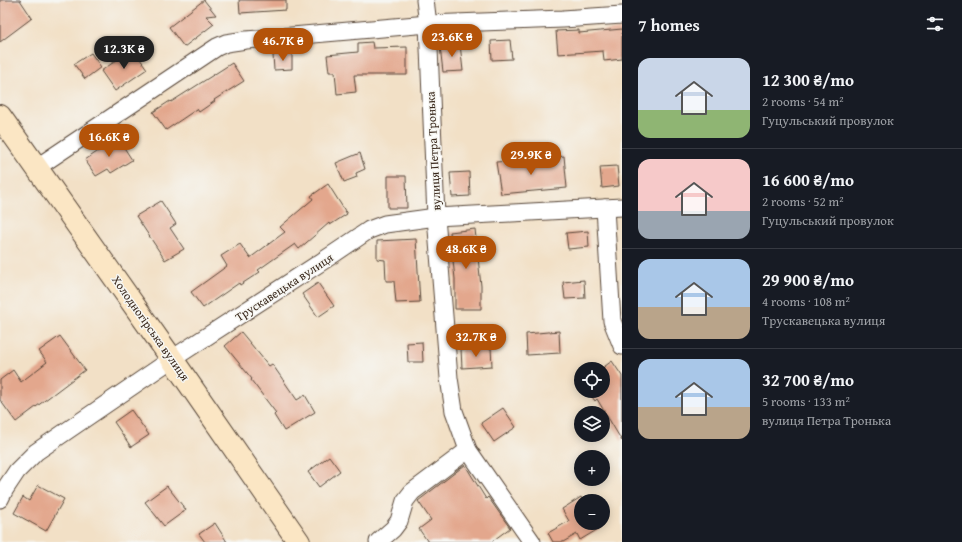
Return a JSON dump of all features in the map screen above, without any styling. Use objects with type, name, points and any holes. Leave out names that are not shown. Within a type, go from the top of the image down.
[{"type":"main road","name":"Холодногірська вулиця","points":[[0,116],[299,542]]},
{"type":"street","name":"вулиця Петра Тронька","points":[[425,0],[428,24],[436,217],[449,378],[454,411],[468,450],[532,542]]},
{"type":"street","points":[[36,168],[226,43],[428,24],[622,15]]},
{"type":"street","name":"Трускавецька вулиця","points":[[0,499],[17,471],[36,452],[172,359],[369,230],[385,224],[436,217],[622,207]]},
{"type":"street","points":[[605,208],[612,321],[622,346]]},
{"type":"street","points":[[378,542],[393,529],[399,521],[405,501],[412,492],[468,450]]},
{"type":"building","points":[[0,0],[20,0],[32,18],[0,42]]},
{"type":"building","points":[[204,0],[216,15],[206,16],[214,24],[184,47],[169,27]]},
{"type":"building","points":[[239,0],[286,0],[286,10],[240,13]]},
{"type":"building","points":[[622,29],[622,59],[604,61],[603,51],[558,54],[556,31],[579,30],[579,33]]},
{"type":"building","points":[[510,40],[512,59],[492,60],[491,41]]},
{"type":"building","points":[[372,42],[373,48],[407,47],[407,75],[354,75],[356,92],[337,94],[335,72],[329,72],[327,55],[358,52],[358,43]]},
{"type":"building","points":[[460,44],[463,71],[443,72],[440,46]]},
{"type":"building","points":[[133,49],[147,69],[115,91],[101,71]]},
{"type":"building","points":[[91,53],[101,67],[85,79],[74,64]]},
{"type":"building","points":[[292,53],[292,69],[274,70],[273,55]]},
{"type":"building","points":[[232,63],[244,81],[214,100],[215,101],[199,112],[197,109],[166,130],[153,112]]},
{"type":"building","points":[[118,138],[132,160],[111,173],[108,169],[96,176],[85,160]]},
{"type":"building","points":[[360,153],[365,169],[356,173],[357,177],[344,182],[336,163]]},
{"type":"building","points":[[564,156],[567,188],[501,194],[496,162],[524,160],[525,166],[550,165],[549,158]]},
{"type":"building","points":[[617,166],[619,186],[602,188],[600,167]]},
{"type":"building","points":[[469,172],[470,196],[452,197],[450,173]]},
{"type":"building","points":[[388,176],[406,176],[407,208],[388,208]]},
{"type":"building","points":[[328,184],[347,214],[330,225],[329,223],[299,249],[295,244],[258,270],[260,272],[240,285],[239,283],[203,308],[191,292],[227,266],[221,256],[240,244],[250,258],[285,232],[280,227],[313,199],[311,196]]},
{"type":"building","points":[[161,201],[176,224],[170,228],[184,249],[165,260],[136,216]]},
{"type":"building","points":[[475,229],[481,286],[481,309],[455,309],[455,279],[450,232]]},
{"type":"building","points":[[588,231],[589,247],[568,249],[566,233]]},
{"type":"building","points":[[416,239],[420,302],[396,303],[394,281],[386,281],[385,260],[377,259],[377,241]]},
{"type":"building","points":[[584,280],[585,298],[565,299],[563,282]]},
{"type":"building","points":[[318,283],[334,306],[318,317],[302,294]]},
{"type":"building","points":[[559,331],[560,353],[527,355],[526,334]]},
{"type":"building","points":[[241,332],[269,366],[272,364],[297,400],[305,395],[315,412],[284,431],[274,415],[276,413],[251,380],[252,379],[225,346]]},
{"type":"building","points":[[60,336],[85,370],[16,422],[0,400],[0,380],[13,370],[21,382],[47,362],[39,351]]},
{"type":"building","points":[[422,342],[423,362],[408,362],[407,343]]},
{"type":"building","points":[[491,348],[492,366],[462,368],[461,349]]},
{"type":"building","points":[[612,361],[622,376],[622,441],[610,421],[610,406],[601,406],[597,399],[595,401],[593,398],[610,398],[610,362]]},
{"type":"building","points":[[503,408],[516,427],[494,442],[481,423]]},
{"type":"building","points":[[131,410],[149,435],[131,447],[114,422]]},
{"type":"building","points":[[329,456],[340,471],[319,487],[308,472]]},
{"type":"building","points":[[465,465],[486,499],[488,497],[510,528],[491,542],[428,542],[419,529],[431,520],[418,501]]},
{"type":"building","points":[[38,485],[64,499],[46,531],[14,513],[23,497],[29,501]]},
{"type":"building","points":[[167,486],[186,510],[164,526],[145,502]]},
{"type":"building","points":[[574,501],[574,530],[597,530],[580,540],[577,534],[563,542],[553,542],[548,533],[569,521],[562,509]]},
{"type":"building","points":[[215,523],[227,542],[205,542],[199,534]]}]
